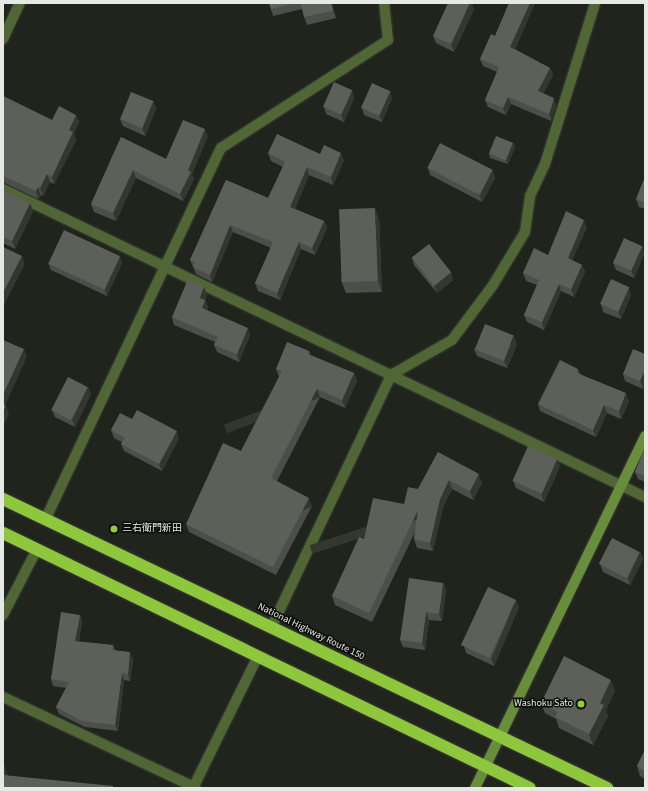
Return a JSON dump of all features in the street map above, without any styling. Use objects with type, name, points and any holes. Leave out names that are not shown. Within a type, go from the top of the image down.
[{"type":"highway","name":"National Highway Route 150","points":[[3,499],[272,626],[607,788]]},
{"type":"highway","points":[[3,533],[530,788]]},
{"type":"street","points":[[3,39],[20,3]]},
{"type":"street","points":[[46,518],[167,266],[221,148],[388,40],[384,3]]},
{"type":"street","points":[[272,626],[391,375],[452,340],[493,285],[525,232],[530,196],[545,164],[595,3]]},
{"type":"street","points":[[3,189],[167,266],[645,497]]},
{"type":"street","points":[[474,788],[645,436]]},
{"type":"street","points":[[3,614],[37,549]]},
{"type":"street","points":[[3,697],[194,788],[258,656]]},
{"type":"building","points":[[269,3],[296,3],[271,9]]},
{"type":"building","points":[[301,3],[331,3],[333,11],[304,17]]},
{"type":"building","points":[[448,3],[470,3],[451,44],[433,36]]},
{"type":"building","points":[[509,3],[530,3],[510,47],[550,68],[538,91],[554,98],[549,114],[508,97],[503,108],[485,100],[499,67],[480,59],[491,34],[495,36]]},
{"type":"building","points":[[334,82],[352,90],[341,115],[323,107]]},
{"type":"building","points":[[372,83],[390,91],[379,116],[361,108]]},
{"type":"building","points":[[131,92],[153,101],[142,128],[120,119]]},
{"type":"building","points":[[3,96],[52,120],[59,106],[76,115],[69,130],[73,132],[52,177],[47,174],[40,188],[38,187],[36,191],[3,176]]},
{"type":"building","points":[[183,120],[205,129],[188,170],[191,172],[180,194],[133,170],[113,213],[91,204],[121,137],[166,159]]},
{"type":"building","points":[[277,134],[320,154],[324,145],[341,153],[331,177],[307,167],[290,207],[324,221],[312,248],[299,242],[277,293],[255,283],[273,242],[230,225],[210,275],[193,267],[195,262],[190,260],[226,180],[268,198],[285,162],[268,153]]},
{"type":"building","points":[[496,136],[513,143],[506,160],[489,154]]},
{"type":"building","points":[[440,143],[493,170],[480,195],[427,168]]},
{"type":"building","points":[[645,177],[645,203],[636,199]]},
{"type":"building","points":[[3,190],[30,203],[12,241],[3,237]]},
{"type":"building","points":[[375,208],[378,281],[342,282],[339,209]]},
{"type":"building","points":[[566,211],[584,220],[568,258],[582,265],[571,289],[559,284],[542,322],[524,315],[539,280],[523,273],[534,248],[548,255]]},
{"type":"building","points":[[64,230],[120,256],[105,290],[48,264]]},
{"type":"building","points":[[624,238],[642,246],[631,271],[613,263]]},
{"type":"building","points":[[429,244],[451,272],[434,286],[412,258]]},
{"type":"building","points":[[3,247],[22,256],[3,293]]},
{"type":"building","points":[[188,279],[204,287],[200,298],[205,300],[202,308],[248,328],[237,354],[214,345],[218,337],[172,317]]},
{"type":"building","points":[[611,279],[629,287],[618,312],[600,304]]},
{"type":"building","points":[[485,324],[514,336],[504,361],[475,349]]},
{"type":"building","points":[[3,340],[24,349],[3,395]]},
{"type":"building","points":[[287,342],[309,351],[308,354],[354,373],[342,400],[317,389],[271,478],[309,498],[273,567],[186,524],[223,443],[241,451],[282,371],[276,369]]},
{"type":"building","points":[[633,349],[645,354],[645,370],[640,381],[623,374]]},
{"type":"building","points":[[560,360],[578,369],[577,373],[626,393],[619,411],[604,405],[593,430],[538,404]]},
{"type":"building","points":[[68,377],[88,387],[71,420],[51,410]]},
{"type":"building","points":[[3,404],[6,406],[3,411]]},
{"type":"building","points":[[137,410],[177,431],[159,464],[121,444],[125,438],[111,430],[120,413],[132,419]]},
{"type":"building","points":[[528,446],[557,459],[542,494],[513,481]]},
{"type":"building","points":[[645,448],[645,476],[635,472]]},
{"type":"building","points":[[438,452],[479,474],[470,491],[449,480],[440,499],[430,543],[414,539],[418,510],[369,613],[332,596],[359,537],[364,539],[373,498],[404,504],[408,487],[418,489]]},
{"type":"building","points":[[612,538],[640,552],[626,578],[599,564]]},
{"type":"building","points":[[409,578],[443,583],[439,614],[426,612],[422,643],[400,640]]},
{"type":"building","points":[[488,587],[516,600],[489,658],[461,645]]},
{"type":"building","points":[[61,612],[80,615],[75,641],[113,645],[112,650],[130,652],[128,674],[122,673],[115,725],[82,721],[56,707],[69,682],[51,679]]},
{"type":"building","points":[[564,656],[611,680],[600,703],[604,705],[589,734],[555,717],[558,712],[541,703]]},
{"type":"building","points":[[645,750],[645,771],[637,766]]},
{"type":"building","points":[[3,775],[113,786],[113,788],[3,788]]},
{"type":"place","name":"三右衛門新田","points":[[114,529]]},
{"type":"place","name":"Washoku Sato","points":[[581,704]]}]
